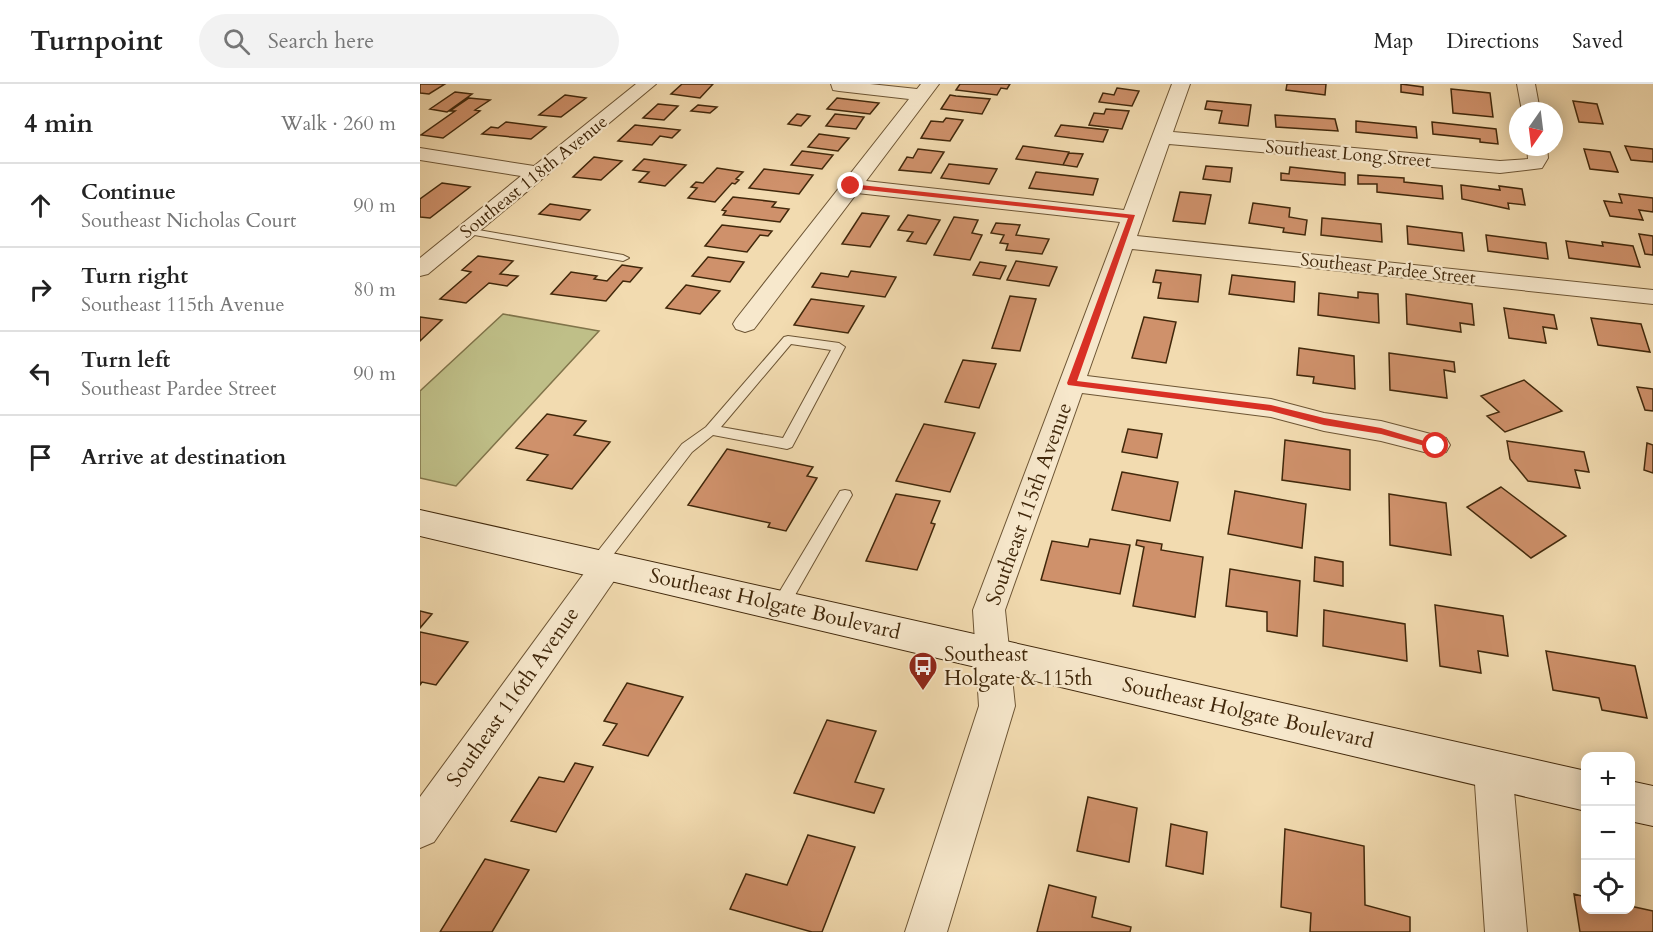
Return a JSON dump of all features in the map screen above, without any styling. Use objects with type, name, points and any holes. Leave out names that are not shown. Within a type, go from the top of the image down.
[{"type":"main road","name":"Southeast Holgate Boulevard","points":[[420,523],[1581,790]]},
{"type":"main road","points":[[1635,802],[1653,806]]},
{"type":"street","name":"Southeast 118th Avenue","points":[[420,269],[647,84]]},
{"type":"street","name":"Southeast 115th Avenue","points":[[926,932],[997,706],[989,610],[1181,84]]},
{"type":"street","points":[[1526,84],[1529,102]]},
{"type":"street","points":[[839,86],[925,90]]},
{"type":"street","points":[[745,324],[925,90]]},
{"type":"street","name":"Southeast Long Street","points":[[1161,137],[1500,167],[1533,156]]},
{"type":"street","points":[[420,154],[539,173]]},
{"type":"street","points":[[851,186],[1132,217]]},
{"type":"street","name":"Southeast Pardee Street","points":[[1124,241],[1653,297]]},
{"type":"street","points":[[1071,383],[1271,408],[1324,422],[1381,431],[1436,446]]},
{"type":"street","name":"Southeast 116th Avenue","points":[[420,829],[602,565]]},
{"type":"street","points":[[1493,769],[1506,932]]},
{"type":"lane","points":[[467,231],[623,258]]},
{"type":"lane","points":[[602,565],[687,448],[711,430],[788,340],[839,346],[787,444],[711,430]]},
{"type":"lane","points":[[780,606],[845,495]]},
{"type":"green space","points":[[503,314],[599,331],[456,486],[420,478],[420,391]]},
{"type":"building","points":[[420,84],[445,84],[429,94],[420,93]]},
{"type":"building","points":[[682,84],[713,84],[700,98],[671,94]]},
{"type":"building","points":[[960,84],[1010,84],[1007,89],[1001,88],[997,95],[956,90]]},
{"type":"building","points":[[1287,84],[1326,84],[1325,95],[1286,90]]},
{"type":"building","points":[[1401,84],[1423,87],[1423,95],[1401,92]]},
{"type":"building","points":[[1117,88],[1139,91],[1132,106],[1099,102],[1103,93],[1114,95]]},
{"type":"building","points":[[1451,89],[1490,93],[1493,117],[1453,113]]},
{"type":"building","points":[[455,92],[472,94],[447,112],[430,109]]},
{"type":"building","points":[[565,95],[586,98],[561,117],[539,115]]},
{"type":"building","points":[[950,95],[990,99],[982,114],[941,109]]},
{"type":"building","points":[[469,98],[490,100],[475,110],[480,111],[443,138],[421,135],[455,111],[450,111]]},
{"type":"building","points":[[837,98],[879,103],[870,114],[827,109]]},
{"type":"building","points":[[1207,101],[1251,105],[1248,126],[1219,123],[1222,111],[1205,109]]},
{"type":"building","points":[[1573,101],[1597,104],[1603,124],[1579,122]]},
{"type":"building","points":[[658,104],[678,106],[664,120],[643,118]]},
{"type":"building","points":[[698,105],[717,107],[710,113],[691,111]]},
{"type":"building","points":[[1106,109],[1129,111],[1122,129],[1089,125],[1094,113],[1104,114]]},
{"type":"building","points":[[797,114],[810,116],[801,126],[788,124]]},
{"type":"building","points":[[835,114],[864,117],[856,129],[826,126]]},
{"type":"building","points":[[1275,115],[1335,119],[1338,131],[1276,127]]},
{"type":"building","points":[[946,118],[963,120],[950,141],[921,138],[931,121],[943,122]]},
{"type":"building","points":[[1356,121],[1416,127],[1417,138],[1356,132]]},
{"type":"building","points":[[506,122],[546,127],[531,139],[482,134],[491,127],[498,128]]},
{"type":"building","points":[[1432,122],[1496,129],[1498,144],[1480,142],[1480,139],[1433,134]]},
{"type":"building","points":[[635,125],[680,130],[672,138],[660,136],[652,145],[618,141]]},
{"type":"building","points":[[1061,125],[1108,130],[1103,142],[1055,136]]},
{"type":"building","points":[[819,134],[849,138],[838,151],[808,147]]},
{"type":"building","points":[[1023,146],[1069,152],[1063,165],[1016,159]]},
{"type":"building","points":[[1625,146],[1653,149],[1653,162],[1631,160]]},
{"type":"building","points":[[918,149],[944,152],[931,173],[899,170],[907,157],[913,158]]},
{"type":"building","points":[[1584,149],[1610,152],[1618,172],[1590,169]]},
{"type":"building","points":[[802,151],[833,155],[822,169],[791,165]]},
{"type":"building","points":[[1069,153],[1083,154],[1077,167],[1063,165]]},
{"type":"building","points":[[594,157],[622,161],[601,180],[573,177]]},
{"type":"building","points":[[644,159],[686,165],[665,186],[639,182],[649,172],[633,170]]},
{"type":"building","points":[[949,164],[997,169],[989,184],[941,178]]},
{"type":"building","points":[[1206,166],[1232,168],[1230,182],[1203,179]]},
{"type":"building","points":[[1290,167],[1345,173],[1345,185],[1281,180],[1281,173],[1289,174]]},
{"type":"building","points":[[717,168],[743,172],[736,179],[739,180],[735,184],[732,183],[715,202],[688,198],[697,188],[691,187],[696,182],[703,183]]},
{"type":"building","points":[[764,169],[813,175],[799,194],[749,188]]},
{"type":"building","points":[[1036,172],[1098,179],[1093,195],[1029,188]]},
{"type":"building","points":[[1358,175],[1404,178],[1404,182],[1442,186],[1443,199],[1377,192],[1377,184],[1358,184]]},
{"type":"building","points":[[442,183],[470,187],[430,218],[420,217],[420,199]]},
{"type":"building","points":[[1461,185],[1500,190],[1499,186],[1522,189],[1525,205],[1508,203],[1509,209],[1462,199]]},
{"type":"building","points":[[1180,192],[1211,195],[1205,224],[1173,221]]},
{"type":"building","points":[[1619,194],[1653,198],[1653,212],[1639,210],[1643,220],[1610,216],[1604,201],[1622,203]]},
{"type":"building","points":[[733,197],[776,202],[772,207],[789,209],[780,222],[723,215],[726,211],[722,210]]},
{"type":"building","points":[[1253,203],[1290,208],[1289,217],[1307,220],[1305,235],[1283,232],[1284,228],[1249,223]]},
{"type":"building","points":[[550,204],[590,210],[580,220],[539,214]]},
{"type":"building","points":[[862,213],[889,216],[870,247],[842,244]]},
{"type":"building","points":[[908,215],[940,220],[926,244],[907,241],[913,232],[898,230]]},
{"type":"building","points":[[954,217],[978,220],[972,233],[982,235],[970,260],[934,255]]},
{"type":"building","points":[[1322,218],[1381,224],[1382,242],[1321,235]]},
{"type":"building","points":[[996,223],[1020,225],[1016,235],[1049,239],[1042,254],[1006,250],[1008,244],[1000,243],[1004,235],[991,233]]},
{"type":"building","points":[[722,225],[772,231],[768,236],[760,235],[747,252],[705,246]]},
{"type":"building","points":[[1407,226],[1462,233],[1464,251],[1408,244]]},
{"type":"building","points":[[1639,234],[1653,236],[1653,255],[1645,254]]},
{"type":"building","points":[[1486,235],[1546,243],[1548,259],[1488,251]]},
{"type":"building","points":[[1566,241],[1603,246],[1602,242],[1633,246],[1640,267],[1569,258]]},
{"type":"building","points":[[478,256],[513,261],[500,274],[518,276],[507,286],[489,283],[466,303],[440,299],[471,272],[462,270]]},
{"type":"building","points":[[708,257],[744,262],[730,282],[692,276]]},
{"type":"building","points":[[1016,261],[1057,267],[1049,286],[1007,280]]},
{"type":"building","points":[[980,262],[1006,266],[1000,279],[973,275]]},
{"type":"building","points":[[622,265],[642,268],[630,282],[623,281],[606,301],[551,294],[571,272],[597,276],[594,279],[607,281]]},
{"type":"building","points":[[1156,270],[1201,275],[1198,302],[1158,298],[1161,283],[1153,282]]},
{"type":"building","points":[[851,271],[896,277],[885,297],[812,287],[821,273],[848,277]]},
{"type":"building","points":[[1232,275],[1295,282],[1294,302],[1229,294]]},
{"type":"building","points":[[686,285],[720,291],[700,314],[666,308]]},
{"type":"building","points":[[1358,292],[1378,294],[1379,323],[1318,315],[1319,293],[1358,298]]},
{"type":"building","points":[[1406,294],[1472,304],[1474,325],[1460,323],[1461,332],[1407,324]]},
{"type":"building","points":[[1010,296],[1036,299],[1020,351],[992,348]]},
{"type":"building","points":[[811,299],[864,306],[848,333],[794,325]]},
{"type":"building","points":[[1504,308],[1554,315],[1557,329],[1543,327],[1546,343],[1509,338]]},
{"type":"building","points":[[420,317],[442,320],[420,341]]},
{"type":"building","points":[[1144,317],[1176,322],[1166,363],[1132,358]]},
{"type":"building","points":[[1591,318],[1641,324],[1650,352],[1598,345]]},
{"type":"building","points":[[1299,348],[1354,356],[1355,389],[1313,383],[1314,377],[1297,375]]},
{"type":"building","points":[[1389,353],[1454,362],[1455,372],[1444,370],[1447,398],[1390,390]]},
{"type":"building","points":[[963,360],[996,364],[979,408],[945,402]]},
{"type":"building","points":[[1524,380],[1562,411],[1505,432],[1487,416],[1499,412],[1481,396]]},
{"type":"building","points":[[1637,387],[1653,389],[1653,411],[1645,410]]},
{"type":"building","points":[[547,414],[586,421],[574,435],[610,442],[572,489],[527,480],[548,455],[516,448]]},
{"type":"building","points":[[924,424],[975,433],[950,492],[896,481]]},
{"type":"building","points":[[1128,429],[1162,434],[1157,458],[1122,452]]},
{"type":"building","points":[[1285,440],[1350,450],[1350,490],[1282,480]]},
{"type":"building","points":[[1507,441],[1584,452],[1589,472],[1575,470],[1580,488],[1528,481],[1510,459]]},
{"type":"building","points":[[1647,443],[1653,445],[1653,473],[1644,470]]},
{"type":"building","points":[[727,449],[813,467],[807,476],[817,478],[786,531],[768,527],[770,523],[688,505]]},
{"type":"building","points":[[1122,472],[1178,482],[1170,521],[1112,510]]},
{"type":"building","points":[[1501,487],[1566,536],[1531,558],[1467,507]]},
{"type":"building","points":[[1235,491],[1306,504],[1302,548],[1228,534]]},
{"type":"building","points":[[896,494],[940,501],[931,523],[935,524],[917,570],[866,561]]},
{"type":"building","points":[[1389,494],[1446,503],[1451,555],[1390,545]]},
{"type":"building","points":[[1090,539],[1130,545],[1120,594],[1041,580],[1052,541],[1088,547]]},
{"type":"building","points":[[1137,540],[1162,544],[1161,550],[1203,557],[1195,617],[1133,606],[1144,547],[1136,545]]},
{"type":"building","points":[[1315,557],[1343,562],[1343,586],[1314,581]]},
{"type":"building","points":[[1230,569],[1300,581],[1297,636],[1267,631],[1267,612],[1226,606]]},
{"type":"building","points":[[1435,605],[1503,616],[1508,656],[1478,651],[1481,673],[1440,666]]},
{"type":"building","points":[[1324,610],[1405,624],[1407,661],[1323,646]]},
{"type":"building","points":[[420,611],[432,614],[420,628]]},
{"type":"building","points":[[420,632],[468,642],[436,685],[422,682],[420,685]]},
{"type":"building","points":[[1546,651],[1635,666],[1647,718],[1602,710],[1599,698],[1553,690]]},
{"type":"building","points":[[627,683],[683,697],[648,756],[603,745],[617,724],[604,721]]},
{"type":"building","points":[[827,720],[876,731],[855,782],[884,789],[874,813],[794,793]]},
{"type":"building","points":[[575,763],[593,767],[556,832],[511,821],[539,777],[564,782]]},
{"type":"building","points":[[1088,797],[1137,808],[1129,862],[1077,851]]},
{"type":"building","points":[[1171,824],[1207,832],[1203,874],[1166,866]]},
{"type":"building","points":[[1285,829],[1364,846],[1365,905],[1410,917],[1410,932],[1310,932],[1311,913],[1281,907]]},
{"type":"building","points":[[808,835],[855,847],[822,932],[812,932],[730,909],[746,874],[787,885]]},
{"type":"building","points":[[485,859],[529,870],[492,932],[440,932]]},
{"type":"building","points":[[1049,885],[1096,897],[1092,917],[1131,927],[1130,932],[1037,932]]},
{"type":"building","points":[[1574,894],[1581,896],[1581,914],[1635,914],[1635,907],[1653,911],[1653,932],[1580,932]]},
{"type":"place","name":"Southeast Holgate & 115th","points":[[923,692]]},
{"type":"route","points":[[851,186],[1132,217],[1071,383],[1271,408],[1324,422],[1381,431],[1436,446]]}]
